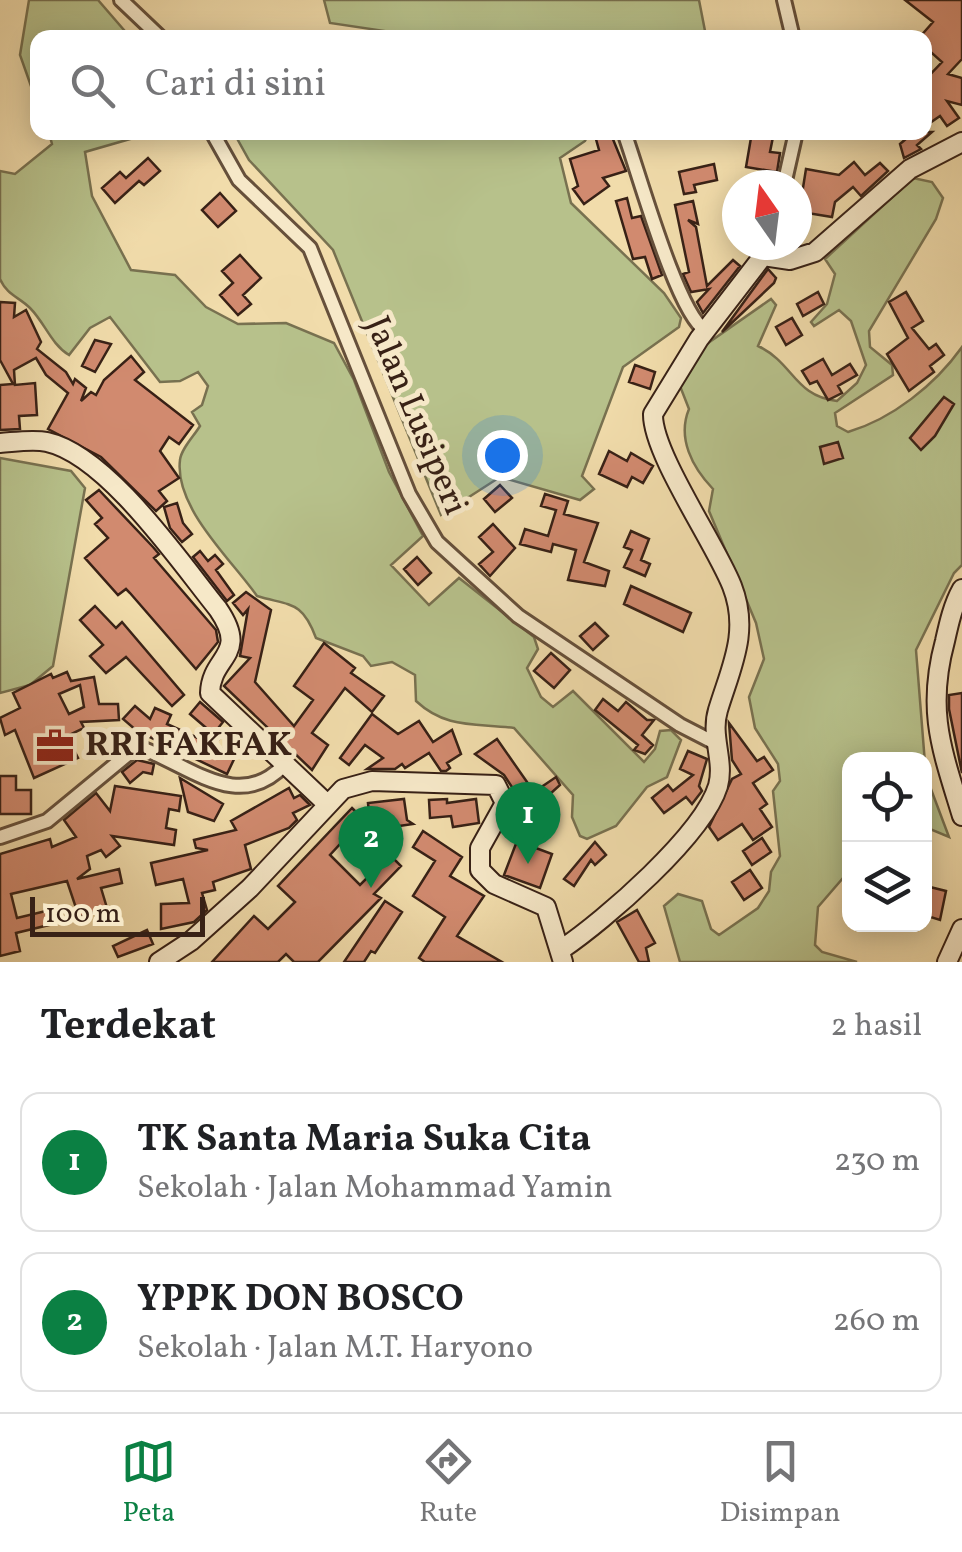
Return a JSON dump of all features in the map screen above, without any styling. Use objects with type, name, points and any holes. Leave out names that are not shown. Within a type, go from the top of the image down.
[{"type":"main road","points":[[812,253],[910,170],[962,142]]},
{"type":"main road","points":[[159,962],[191,941],[250,888],[343,789],[372,781],[496,785],[505,803],[480,848],[480,870],[494,884],[546,908],[562,956],[627,899],[710,802],[720,778],[715,721],[736,663],[740,618],[732,588],[661,446],[652,419],[705,330],[758,260]]},
{"type":"main road","points":[[0,443],[56,446],[82,459],[116,489],[218,609],[230,631],[230,652],[210,693],[326,803]]},
{"type":"main road","points":[[962,589],[940,658],[933,702],[936,735],[962,816]]},
{"type":"main road","points":[[948,962],[962,929]]},
{"type":"street","points":[[121,0],[153,30]]},
{"type":"street","points":[[784,0],[791,30]]},
{"type":"street","name":"Jalan Lusiperi","points":[[216,140],[239,180],[310,248],[409,494],[437,542],[518,616],[666,716],[714,743]]},
{"type":"street","points":[[627,140],[682,294],[695,322],[705,330]]},
{"type":"street","points":[[787,170],[794,140]]},
{"type":"street","points":[[0,837],[48,821],[133,750],[144,750],[238,789],[261,785],[285,764]]},
{"type":"green space","points":[[29,0],[98,0],[124,30],[30,30],[30,83],[20,55]]},
{"type":"green space","points":[[324,0],[699,0],[705,30],[377,30],[330,23]]},
{"type":"green space","points":[[51,140],[127,140],[85,152],[92,196],[131,270],[175,275],[206,307],[238,324],[286,323],[334,343],[354,380],[389,472],[423,536],[391,565],[429,605],[459,578],[534,637],[538,649],[527,668],[541,697],[553,707],[573,691],[644,762],[655,749],[660,731],[671,730],[681,740],[667,777],[647,787],[616,826],[587,839],[580,836],[572,817],[573,795],[514,728],[462,723],[438,716],[416,701],[415,675],[392,662],[371,666],[363,656],[316,638],[306,617],[294,606],[257,596],[207,533],[186,497],[180,460],[200,426],[192,412],[202,405],[208,386],[198,372],[180,381],[160,382],[110,317],[90,328],[69,355],[0,279],[0,171],[15,174],[52,144]]},
{"type":"green space","points":[[238,140],[586,140],[560,158],[571,203],[664,293],[681,318],[679,327],[623,367],[582,476],[594,489],[580,500],[500,477],[441,515],[333,250],[249,160]]},
{"type":"green space","points":[[913,178],[932,182],[943,198],[936,219],[869,331],[870,347],[892,365],[893,375],[835,413],[837,426],[848,432],[881,419],[926,387],[962,347],[962,565],[954,573],[916,650],[924,752],[842,752],[842,879],[818,907],[815,945],[822,952],[857,962],[680,962],[664,906],[678,894],[702,901],[711,929],[719,935],[758,908],[769,891],[771,872],[780,856],[773,791],[780,781],[778,764],[755,728],[749,697],[764,659],[756,623],[709,511],[713,489],[689,452],[685,431],[689,409],[678,381],[701,348],[771,299],[776,305],[758,346],[812,393],[837,401],[857,383],[866,365],[851,321],[839,310],[814,326],[811,322],[827,304],[835,274],[825,259]]},
{"type":"green space","points":[[0,458],[71,471],[85,488],[53,666],[30,685],[0,693]]},
{"type":"green space","points":[[932,792],[949,837],[932,830]]},
{"type":"building","points":[[905,0],[962,0],[962,59],[948,74],[962,78],[962,105],[947,101],[959,118],[947,126],[940,116],[932,122],[932,73],[942,62],[932,53],[932,30],[926,30],[933,22]]},
{"type":"building","points":[[596,140],[613,140],[626,171],[603,178],[609,186],[584,204],[573,189],[578,186],[570,159],[599,150]]},
{"type":"building","points":[[751,140],[772,140],[770,152],[780,153],[777,170],[746,167]]},
{"type":"building","points":[[905,140],[923,140],[917,145],[921,149],[904,158],[900,144]]},
{"type":"building","points":[[148,158],[160,171],[144,185],[139,181],[115,203],[102,188],[120,172],[126,178]]},
{"type":"building","points":[[854,162],[865,175],[880,163],[888,171],[861,196],[853,187],[835,202],[832,217],[812,214],[812,170],[839,175]]},
{"type":"building","points":[[714,164],[717,180],[694,185],[696,192],[684,194],[679,172]]},
{"type":"building","points":[[220,193],[236,211],[218,227],[202,210]]},
{"type":"building","points":[[627,198],[632,218],[641,216],[662,275],[652,279],[645,257],[633,259],[616,201]]},
{"type":"building","points":[[693,201],[698,224],[688,220],[696,227],[707,286],[733,260],[740,266],[703,313],[697,302],[709,289],[691,292],[683,274],[689,272],[675,205]]},
{"type":"building","points":[[240,255],[261,278],[243,295],[251,304],[238,315],[220,295],[233,283],[222,271]]},
{"type":"building","points":[[768,269],[776,278],[774,283],[722,332]]},
{"type":"building","points":[[818,292],[824,304],[803,316],[797,304]]},
{"type":"building","points":[[906,292],[923,321],[912,328],[929,349],[936,344],[944,355],[930,366],[934,372],[909,391],[887,354],[908,338],[889,302]]},
{"type":"building","points":[[0,302],[15,303],[14,317],[26,310],[41,342],[37,349],[66,372],[73,384],[75,379],[86,388],[81,401],[91,392],[96,395],[104,380],[131,356],[144,372],[135,380],[193,425],[179,444],[169,437],[160,451],[179,478],[159,491],[167,501],[156,511],[101,457],[48,429],[68,393],[46,375],[36,358],[14,370],[15,385],[35,383],[37,415],[19,416],[20,429],[0,430],[0,385],[13,384],[0,360]]},
{"type":"building","points":[[792,318],[802,335],[786,345],[776,327]]},
{"type":"building","points":[[95,340],[111,344],[95,372],[82,366]]},
{"type":"building","points":[[823,359],[832,375],[850,364],[857,375],[838,386],[842,393],[828,400],[817,381],[810,384],[802,371]]},
{"type":"building","points":[[635,365],[655,372],[650,389],[629,382]]},
{"type":"building","points":[[944,397],[954,404],[935,436],[921,450],[910,438]]},
{"type":"building","points":[[838,442],[843,458],[824,464],[820,447]]},
{"type":"building","points":[[609,451],[627,461],[631,453],[653,466],[643,483],[632,477],[627,487],[599,474]]},
{"type":"building","points":[[500,485],[512,498],[495,512],[484,499]]},
{"type":"building","points":[[99,490],[159,554],[154,558],[216,630],[218,642],[196,669],[126,589],[118,595],[85,558],[108,538],[95,524],[102,518],[86,500]]},
{"type":"building","points":[[545,494],[568,501],[564,514],[598,523],[584,562],[609,571],[605,586],[568,580],[576,550],[553,544],[551,552],[520,544],[525,529],[548,536],[556,510],[541,506]]},
{"type":"building","points":[[177,503],[183,523],[192,534],[182,542],[170,528],[164,507]]},
{"type":"building","points":[[493,524],[515,548],[490,576],[479,564],[493,552],[479,537]]},
{"type":"building","points":[[631,531],[649,539],[641,560],[650,564],[645,576],[624,567],[632,550],[624,547]]},
{"type":"building","points":[[200,551],[208,561],[215,555],[223,564],[216,570],[234,595],[227,601],[193,557]]},
{"type":"building","points":[[417,557],[431,573],[418,585],[404,569]]},
{"type":"building","points":[[631,586],[691,613],[683,632],[624,604]]},
{"type":"building","points":[[246,592],[271,610],[255,682],[294,726],[313,700],[294,686],[324,643],[355,668],[351,673],[384,696],[372,712],[345,688],[312,733],[328,745],[312,770],[224,686],[250,658],[240,656],[248,609],[243,615],[233,603]]},
{"type":"building","points":[[95,606],[116,628],[122,622],[184,695],[172,706],[126,657],[106,673],[90,656],[103,645],[80,620]]},
{"type":"building","points":[[595,623],[608,636],[593,650],[580,636]]},
{"type":"building","points":[[551,653],[570,670],[554,688],[534,671]]},
{"type":"building","points":[[67,672],[71,681],[94,677],[99,704],[118,704],[119,720],[81,722],[84,728],[67,736],[78,758],[34,778],[15,730],[5,735],[0,718],[20,708],[13,693],[51,674],[53,678]],"holes":[[[80,685],[84,707],[69,714],[59,694]]]},
{"type":"building","points":[[962,693],[962,773],[949,695]]},
{"type":"building","points":[[603,699],[618,711],[626,702],[647,720],[654,720],[642,735],[653,745],[645,754],[634,750],[638,745],[595,710]]},
{"type":"building","points":[[200,702],[223,722],[219,727],[225,732],[219,739],[190,714]]},
{"type":"building","points":[[135,706],[150,719],[155,708],[171,715],[167,724],[236,755],[227,774],[137,731],[123,719]]},
{"type":"building","points":[[372,714],[398,734],[419,721],[433,742],[452,730],[461,754],[447,763],[450,768],[446,771],[441,771],[429,753],[405,768],[402,764],[395,769],[367,769],[383,758],[365,745],[349,765],[340,758]]},
{"type":"building","points":[[729,723],[757,761],[764,757],[773,770],[753,783],[767,804],[760,809],[772,827],[753,840],[742,824],[718,840],[709,827],[732,779],[741,774],[732,760]]},
{"type":"building","points":[[497,739],[534,792],[556,777],[560,785],[529,813],[504,775],[475,754]]},
{"type":"building","points":[[688,751],[707,759],[699,786],[702,791],[692,804],[686,797],[664,813],[652,798],[668,785],[673,791],[693,775],[680,769]]},
{"type":"building","points":[[137,760],[154,764],[152,774],[143,772],[130,783],[122,772]]},
{"type":"building","points":[[0,776],[16,776],[16,790],[31,790],[31,814],[0,814]]},
{"type":"building","points":[[180,778],[223,804],[214,821],[188,812]]},
{"type":"building","points":[[115,786],[181,796],[179,811],[169,809],[166,828],[176,830],[174,845],[112,836],[120,846],[106,857],[101,850],[87,856],[90,869],[77,879],[119,869],[122,883],[101,888],[107,908],[79,917],[67,881],[11,894],[17,918],[50,910],[53,924],[16,933],[20,951],[0,956],[0,854],[50,839],[52,847],[76,837],[64,820],[96,793],[110,811]]},
{"type":"building","points":[[289,788],[294,798],[300,795],[310,805],[293,813],[297,820],[289,828],[245,845],[251,869],[213,882],[215,890],[202,893],[207,910],[194,922],[161,929],[161,904],[189,903],[183,879],[156,885],[151,863],[208,850],[196,848],[194,840],[236,830],[231,821]]},
{"type":"building","points":[[404,799],[407,820],[413,824],[371,830],[368,803]]},
{"type":"building","points":[[447,799],[447,803],[476,799],[479,823],[453,827],[451,816],[430,818],[429,800]]},
{"type":"building","points":[[352,808],[363,819],[330,855],[360,885],[390,855],[401,866],[374,894],[381,898],[318,962],[294,962],[286,954],[278,962],[212,962],[254,916],[268,929],[295,902],[278,886]]},
{"type":"building","points":[[423,831],[462,857],[450,876],[484,896],[457,936],[502,962],[425,962],[419,958],[445,917],[413,896],[435,861],[413,847]]},
{"type":"building","points":[[762,838],[771,852],[752,865],[743,851]]},
{"type":"building","points":[[517,841],[552,854],[540,888],[504,875]]},
{"type":"building","points":[[595,842],[606,855],[595,865],[591,860],[574,886],[564,879]]},
{"type":"building","points":[[750,870],[762,888],[744,900],[732,882]]},
{"type":"building","points":[[932,888],[946,891],[940,920],[932,918]]},
{"type":"building","points":[[385,901],[402,912],[375,953],[371,951],[364,962],[344,962]]},
{"type":"building","points":[[637,910],[655,943],[646,948],[649,962],[639,962],[617,922]]},
{"type":"building","points":[[147,930],[153,944],[118,957],[113,946]]},
{"type":"place","name":"RRI FAKFAK","points":[[55,746]]},
{"type":"place","name":"TK Santa Maria Suka Cita","points":[[528,864]]},
{"type":"place","name":"YPPK DON BOSCO","points":[[371,888]]}]
